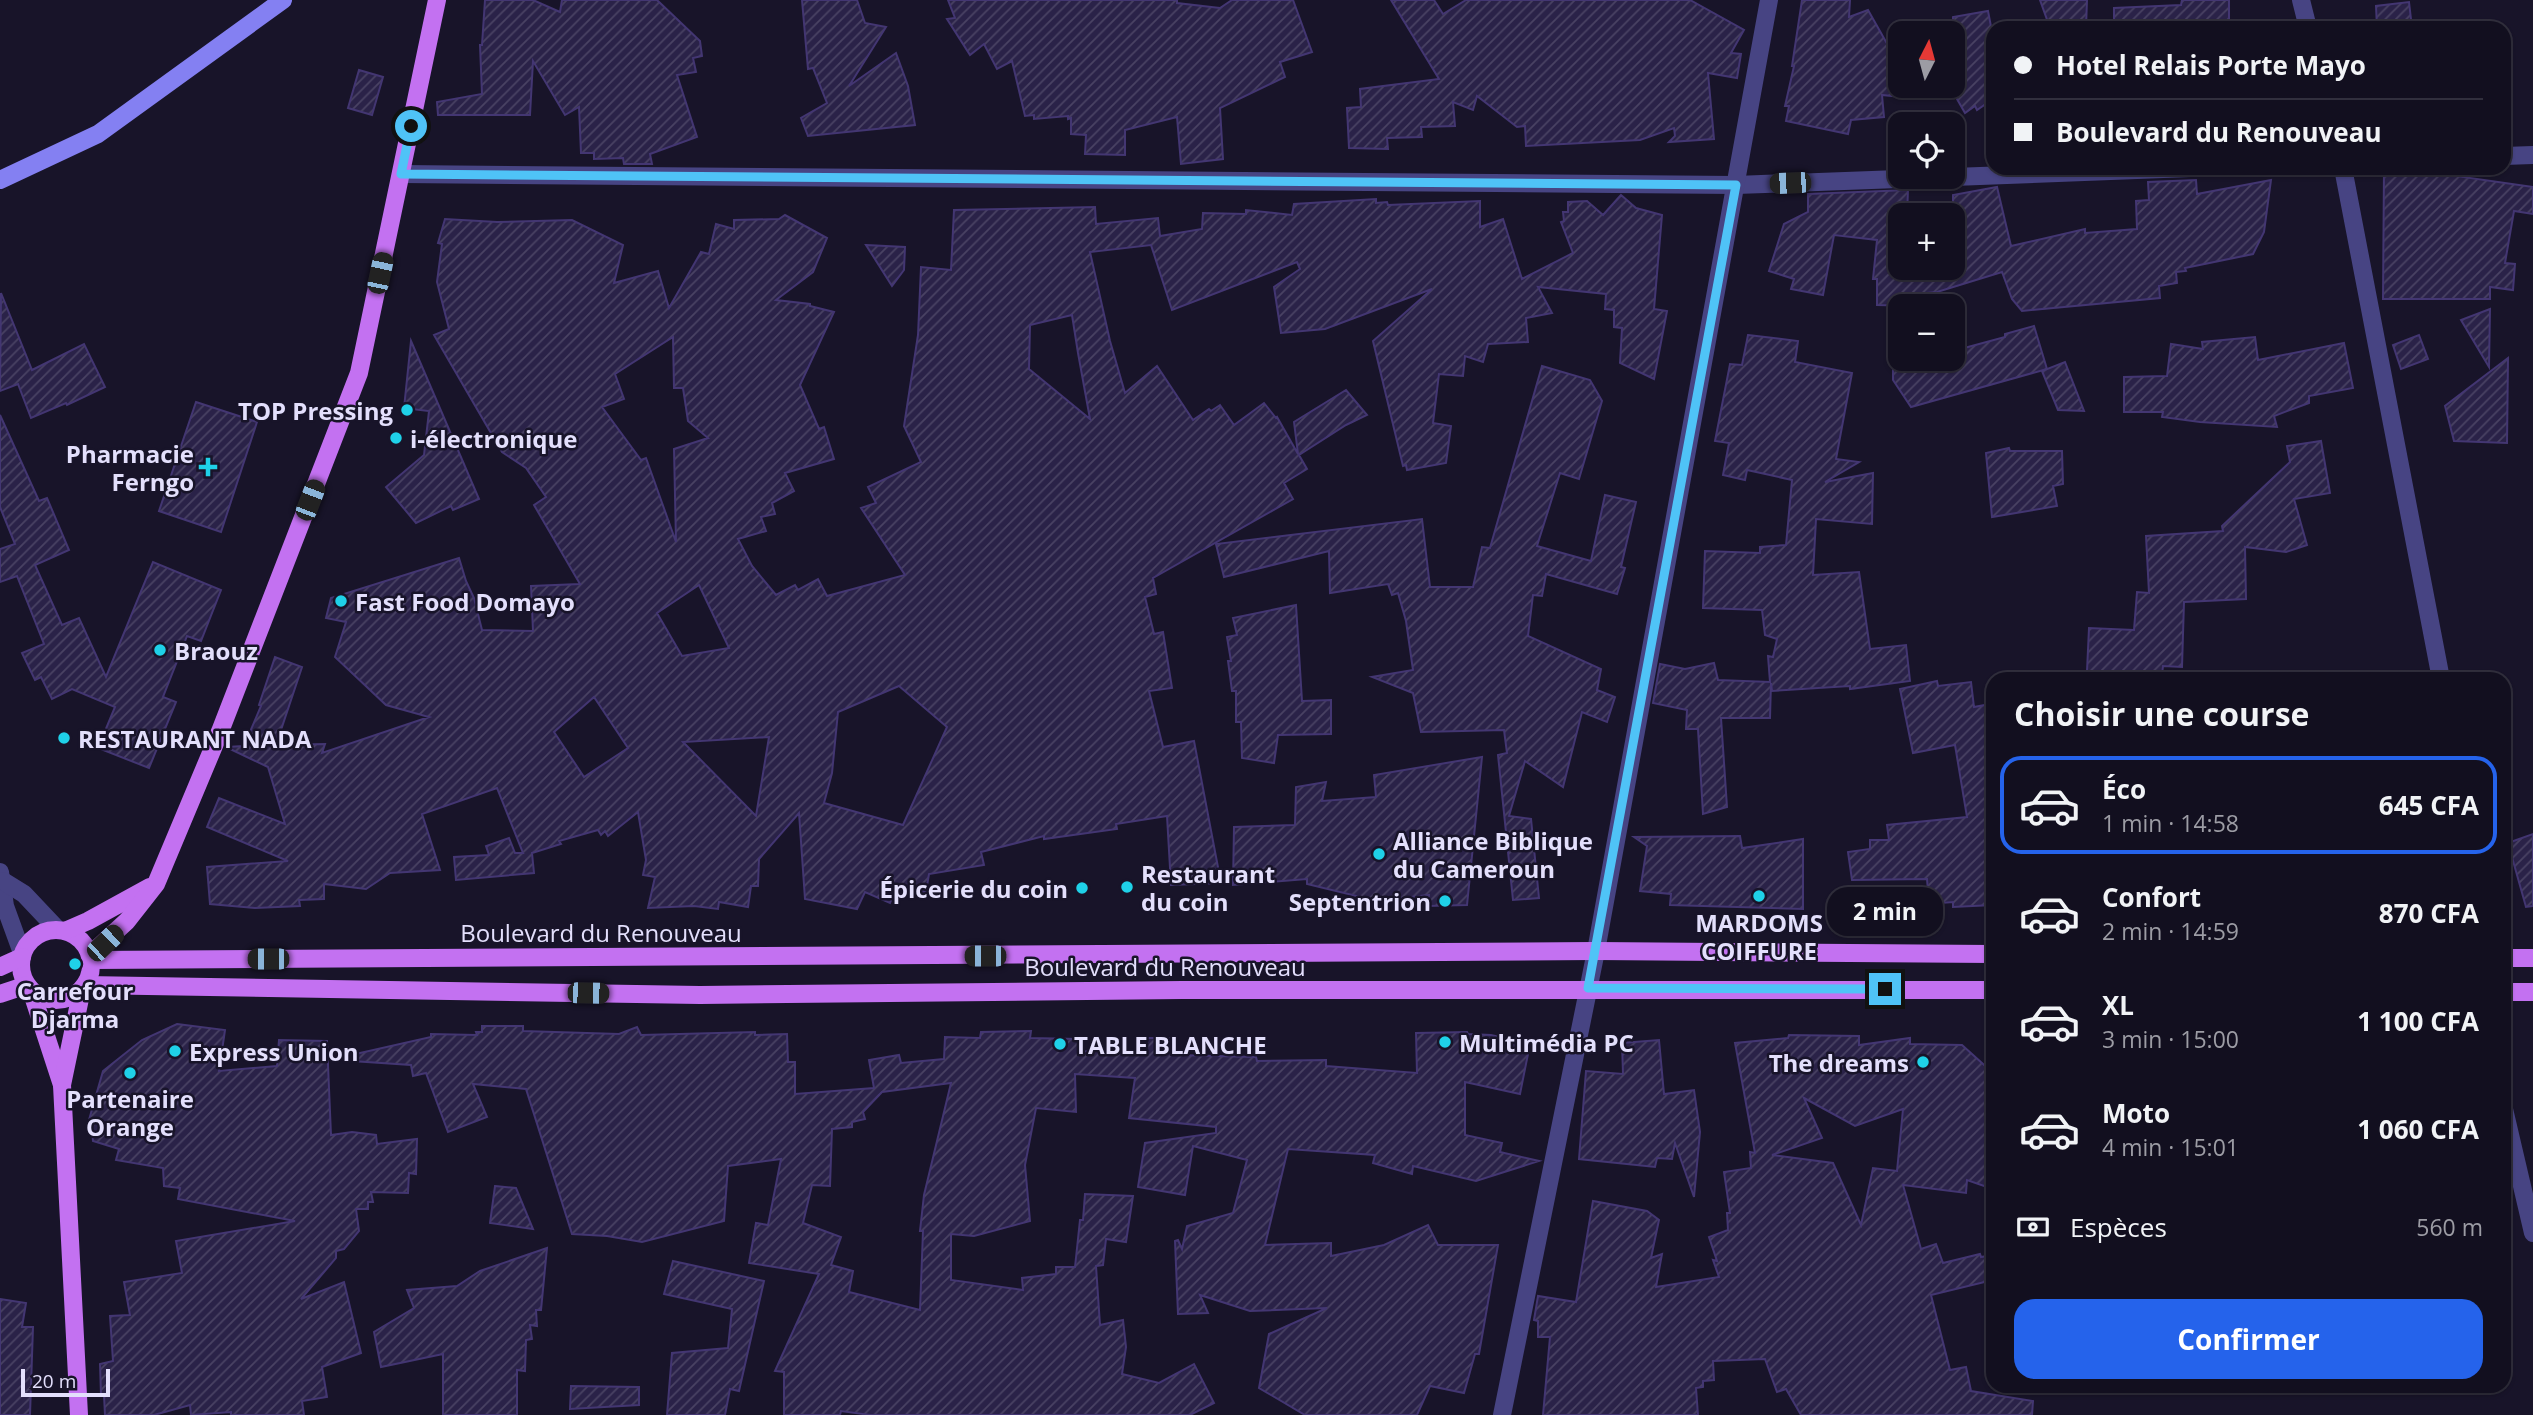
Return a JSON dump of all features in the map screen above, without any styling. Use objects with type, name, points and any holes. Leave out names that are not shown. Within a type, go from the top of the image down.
[{"type":"main road","points":[[90,957],[127,921],[156,884],[221,729],[359,373],[438,0]]},
{"type":"main road","points":[[0,967],[22,955],[36,936],[88,921],[156,884]]},
{"type":"main road","points":[[62,930],[83,942],[90,957],[89,975],[83,987],[62,1085],[79,1415]]},
{"type":"main road","name":"Boulevard du Renouveau","points":[[90,957],[1188,955],[1596,951],[1986,954]]},
{"type":"main road","points":[[22,955],[21,972],[62,1085]]},
{"type":"main road","points":[[2511,958],[2533,958]]},
{"type":"main road","points":[[0,994],[29,988],[45,998],[61,999],[83,987]]},
{"type":"main road","name":"Boulevard du Renouveau","points":[[83,987],[700,995],[1588,988],[1986,990]]},
{"type":"main road","points":[[2511,992],[2533,992]]},
{"type":"street","points":[[0,180],[98,134],[283,0]]},
{"type":"street","points":[[1502,1415],[1596,951],[1769,0]]},
{"type":"street","points":[[2301,0],[2306,21]]},
{"type":"street","points":[[2511,156],[2533,155]]},
{"type":"street","points":[[401,174],[1736,185],[1888,179]]},
{"type":"street","points":[[1965,177],[2006,175]]},
{"type":"street","points":[[2344,175],[2440,672]]},
{"type":"street","points":[[1,876],[62,930]]},
{"type":"street","points":[[1,876],[5,906],[22,955]]},
{"type":"street","points":[[2511,1139],[2533,1233]]},
{"type":"building","points":[[485,0],[533,0],[560,12],[562,0],[657,0],[700,41],[702,56],[693,58],[696,72],[677,75],[697,137],[650,154],[652,164],[624,164],[623,158],[594,159],[594,153],[581,153],[579,107],[565,115],[533,61],[530,115],[438,115],[437,102],[482,94],[480,45]]},
{"type":"building","points":[[802,0],[857,0],[865,23],[886,27],[849,86],[896,53],[908,86],[915,125],[808,136],[801,118],[827,103],[813,68],[808,69]]},
{"type":"building","points":[[948,0],[1177,0],[1177,3],[1220,8],[1232,0],[1293,0],[1312,52],[1280,62],[1285,77],[1220,108],[1223,159],[1181,164],[1177,117],[1125,130],[1125,155],[1085,154],[1086,135],[1071,134],[1071,118],[1068,119],[1068,116],[1034,119],[1034,115],[1025,116],[1012,61],[997,69],[984,44],[970,55],[947,19],[955,18]]},
{"type":"building","points":[[1391,0],[1434,0],[1443,14],[1466,0],[1690,0],[1744,30],[1731,53],[1741,54],[1737,78],[1708,73],[1714,139],[1669,142],[1675,136],[1674,128],[1640,140],[1526,146],[1525,126],[1517,127],[1477,96],[1473,110],[1453,102],[1455,126],[1421,127],[1422,137],[1387,138],[1388,149],[1349,148],[1347,108],[1361,107],[1360,89],[1439,79]]},
{"type":"building","points":[[1802,0],[1850,0],[1849,17],[1868,10],[1888,45],[1888,96],[1882,95],[1884,117],[1851,120],[1848,134],[1786,121],[1789,106],[1785,106]]},
{"type":"building","points":[[2040,0],[2087,0],[2086,21],[2048,21]]},
{"type":"building","points":[[2182,0],[2229,0],[2229,21],[2114,21],[2114,8],[2181,5]]},
{"type":"building","points":[[2409,2],[2411,21],[2377,21],[2376,6]]},
{"type":"building","points":[[1988,11],[1990,21],[1986,21],[1986,104],[1977,110],[1975,106],[1965,113],[1956,98],[1965,98],[1965,21],[1953,21],[1953,17]]},
{"type":"building","points":[[359,70],[383,77],[372,115],[348,108]]},
{"type":"building","points":[[2384,175],[2449,175],[2533,187],[2533,214],[2514,211],[2505,263],[2515,264],[2513,290],[2490,287],[2490,299],[2383,299]]},
{"type":"building","points":[[2196,180],[2197,194],[2271,180],[2264,232],[2253,254],[2176,272],[2177,283],[2159,286],[2160,298],[2022,311],[2012,299],[2002,272],[1937,292],[1888,294],[1888,305],[1877,305],[1877,279],[1873,279],[1877,240],[1834,235],[1823,295],[1791,289],[1794,279],[1769,271],[1784,224],[1808,212],[1808,194],[1908,190],[1907,203],[1888,203],[1888,280],[1965,280],[1965,203],[1953,203],[1953,195],[1997,187],[2011,246],[2085,229],[2085,233],[2137,229],[2136,201],[2149,200],[2148,182]]},
{"type":"building","points":[[1621,195],[1636,208],[1662,215],[1654,309],[1667,311],[1654,379],[1620,363],[1622,328],[1614,327],[1614,310],[1605,309],[1606,294],[1538,287],[1552,313],[1526,318],[1528,342],[1488,344],[1483,362],[1465,356],[1463,376],[1439,374],[1433,423],[1451,426],[1446,463],[1407,470],[1406,465],[1403,466],[1373,341],[1432,289],[1325,329],[1281,333],[1274,287],[1300,269],[1297,262],[1172,310],[1151,245],[1090,252],[1125,393],[1157,366],[1193,420],[1220,405],[1234,425],[1264,403],[1277,417],[1298,454],[1294,422],[1346,390],[1367,415],[1299,455],[1307,469],[1284,483],[1293,499],[1153,578],[1156,594],[1145,597],[1154,634],[1163,632],[1172,688],[1149,691],[1163,747],[1194,741],[1221,883],[1171,885],[1167,816],[1116,824],[1117,829],[1044,839],[1044,836],[981,852],[984,865],[929,874],[926,892],[896,888],[890,903],[865,892],[857,909],[805,899],[799,813],[759,859],[758,886],[751,886],[748,907],[719,902],[718,909],[694,906],[648,908],[655,877],[643,875],[646,860],[638,812],[608,836],[605,831],[601,835],[598,830],[559,841],[561,844],[532,853],[534,873],[456,880],[454,857],[489,855],[486,846],[509,838],[515,853],[523,853],[497,788],[422,814],[440,870],[390,873],[366,889],[324,884],[324,899],[299,900],[300,906],[255,908],[210,904],[207,867],[288,861],[207,827],[219,798],[285,824],[268,767],[226,747],[244,746],[261,706],[259,705],[275,657],[302,667],[276,745],[325,744],[322,753],[429,717],[386,705],[335,657],[346,622],[326,618],[331,598],[459,558],[474,598],[482,630],[533,631],[531,586],[580,584],[534,505],[546,497],[526,468],[502,452],[434,335],[449,329],[437,282],[442,244],[438,243],[445,219],[497,222],[572,220],[623,245],[614,283],[658,271],[669,308],[701,252],[709,254],[716,224],[734,229],[734,220],[779,219],[785,215],[827,238],[813,272],[776,300],[810,304],[834,312],[800,385],[819,429],[824,427],[834,459],[785,473],[794,491],[772,503],[775,514],[761,517],[766,531],[738,539],[752,566],[776,595],[795,585],[798,590],[818,579],[827,596],[905,575],[861,508],[876,503],[868,487],[921,462],[904,426],[918,335],[921,267],[951,270],[954,210],[1095,207],[1096,224],[1158,218],[1160,236],[1202,229],[1203,213],[1246,214],[1246,210],[1292,215],[1294,204],[1376,199],[1376,203],[1387,202],[1388,205],[1480,201],[1480,227],[1503,219],[1522,279],[1573,253],[1561,222],[1564,221],[1563,212],[1568,212],[1568,202],[1587,201],[1603,215]],"holes":[[[1072,315],[1090,419],[1029,369],[1030,325]],[[673,337],[674,388],[683,388],[688,421],[708,438],[674,449],[676,542],[646,458],[641,460],[602,407],[624,399],[615,374]],[[699,585],[729,648],[682,656],[657,613]],[[899,686],[947,727],[903,825],[824,803],[832,773],[838,712]],[[594,697],[628,748],[584,777],[554,732]],[[769,737],[756,816],[683,742]]]},
{"type":"building","points":[[866,245],[905,247],[904,270],[892,286]]},
{"type":"building","points":[[1,293],[32,370],[84,344],[105,387],[31,418],[18,384],[0,391]]},
{"type":"building","points":[[2490,309],[2489,367],[2461,320]]},
{"type":"building","points":[[2034,326],[2047,369],[1911,407],[1893,380],[1893,371],[1965,371],[1965,348],[2005,337],[2005,334]]},
{"type":"building","points":[[1748,335],[1798,341],[1795,362],[1852,373],[1836,459],[1859,462],[1825,482],[1873,473],[1872,524],[1816,519],[1813,575],[1859,572],[1870,649],[1906,645],[1910,681],[1850,689],[1850,686],[1772,691],[1771,683],[1770,718],[1721,718],[1727,807],[1703,814],[1698,729],[1686,729],[1687,710],[1653,703],[1660,664],[1685,669],[1714,663],[1718,680],[1770,682],[1768,656],[1773,657],[1777,639],[1765,635],[1762,610],[1703,608],[1705,551],[1760,553],[1760,547],[1786,545],[1792,480],[1747,470],[1745,480],[1723,475],[1729,443],[1715,441],[1730,364],[1742,365]]},
{"type":"building","points":[[2419,335],[2428,359],[2401,369],[2393,345]]},
{"type":"building","points":[[2255,337],[2258,360],[2344,343],[2353,388],[2309,396],[2309,403],[2274,416],[2277,427],[2162,417],[2163,412],[2124,412],[2124,377],[2167,376],[2171,344],[2203,349],[2202,342]]},
{"type":"building","points":[[411,341],[479,499],[453,510],[451,506],[416,523],[386,487],[424,455],[429,411],[404,408]]},
{"type":"building","points":[[2508,358],[2507,443],[2454,441],[2445,406]]},
{"type":"building","points":[[2065,362],[2084,411],[2058,410],[2042,371]]},
{"type":"building","points":[[1542,366],[1590,380],[1602,401],[1579,479],[1560,473],[1537,546],[1591,561],[1605,495],[1636,502],[1621,567],[1625,568],[1617,594],[1546,574],[1542,596],[1533,595],[1528,636],[1601,669],[1597,690],[1615,697],[1607,722],[1582,712],[1563,787],[1525,761],[1509,816],[1531,819],[1539,898],[1513,900],[1498,755],[1507,753],[1504,730],[1421,732],[1413,693],[1372,677],[1413,670],[1406,621],[1398,593],[1392,595],[1388,584],[1330,593],[1329,551],[1224,577],[1216,544],[1422,519],[1430,587],[1473,587],[1482,547],[1490,548]]},
{"type":"building","name":"Pharmacie Ferngo","points":[[196,402],[257,422],[221,532],[159,511]]},
{"type":"building","points":[[0,415],[39,501],[47,498],[69,550],[35,565],[62,625],[79,618],[106,677],[153,562],[221,590],[201,641],[187,636],[163,697],[176,702],[149,768],[98,748],[115,707],[72,689],[52,699],[41,677],[35,680],[22,653],[44,644],[17,576],[0,582],[0,549],[15,544],[0,507]]},
{"type":"building","points":[[2321,441],[2330,493],[2294,499],[2307,545],[2286,552],[2245,547],[2246,599],[2184,602],[2182,667],[2163,666],[2162,672],[2087,671],[2089,628],[2134,630],[2137,592],[2149,593],[2146,536],[2223,531],[2222,526],[2290,462],[2287,446]]},
{"type":"building","points":[[2009,448],[2010,451],[2062,451],[2063,484],[2053,486],[2057,506],[1992,517],[1986,453]]},
{"type":"building","points":[[1296,605],[1302,701],[1331,700],[1331,734],[1278,735],[1274,763],[1242,758],[1241,722],[1236,722],[1236,691],[1232,691],[1228,661],[1231,661],[1227,637],[1237,635],[1233,618]]},
{"type":"building","points":[[1937,681],[1938,686],[1971,682],[1974,707],[1986,705],[1986,905],[1953,907],[1953,902],[1929,904],[1927,879],[1852,880],[1848,852],[1870,849],[1870,840],[1889,840],[1887,825],[1967,817],[1955,745],[1913,753],[1900,689]]},
{"type":"building","points":[[1482,757],[1467,905],[1428,906],[1429,895],[1377,901],[1307,884],[1307,879],[1233,885],[1234,827],[1295,825],[1296,787],[1326,782],[1322,801],[1376,797],[1374,775]]},
{"type":"building","points":[[2533,834],[2533,906],[2526,907],[2511,854],[2511,842]]},
{"type":"building","points":[[1740,836],[1742,848],[1803,839],[1803,909],[1670,905],[1671,894],[1640,891],[1647,846],[1634,837]]},
{"type":"building","points":[[177,1024],[225,1030],[219,1071],[277,1066],[279,1040],[327,1041],[331,1135],[352,1132],[376,1135],[377,1144],[417,1139],[416,1174],[409,1173],[408,1193],[371,1192],[373,1202],[368,1202],[368,1209],[356,1209],[359,1231],[344,1249],[336,1251],[336,1258],[301,1299],[344,1282],[361,1353],[322,1367],[327,1397],[302,1401],[304,1415],[231,1415],[231,1412],[191,1415],[190,1405],[154,1415],[105,1415],[100,1364],[113,1361],[110,1316],[130,1315],[124,1282],[182,1273],[176,1241],[295,1221],[178,1199],[180,1188],[164,1186],[163,1168],[116,1160],[119,1149],[93,1141],[92,1129],[87,1127],[103,1071],[142,1040]]},
{"type":"building","points":[[482,1026],[523,1026],[523,1031],[619,1034],[637,1027],[641,1035],[755,1032],[755,1035],[787,1034],[788,1062],[795,1062],[795,1094],[874,1088],[869,1060],[899,1055],[901,1063],[944,1059],[945,1037],[980,1038],[981,1032],[1031,1031],[1030,1038],[1079,1039],[1079,1051],[1141,1052],[1141,1038],[1177,1038],[1177,1055],[1256,1057],[1257,1061],[1326,1060],[1326,1066],[1417,1073],[1416,1033],[1467,1032],[1530,1044],[1520,1094],[1465,1082],[1465,1135],[1502,1143],[1500,1152],[1539,1161],[1476,1181],[1413,1166],[1412,1174],[1373,1163],[1375,1155],[1288,1149],[1265,1245],[1331,1243],[1331,1256],[1384,1245],[1428,1225],[1438,1245],[1498,1245],[1479,1354],[1475,1354],[1464,1393],[1430,1386],[1417,1415],[1305,1415],[1259,1388],[1269,1334],[1327,1308],[1250,1311],[1200,1295],[1208,1313],[1178,1314],[1175,1241],[1178,1240],[1182,1249],[1187,1226],[1233,1213],[1247,1160],[1193,1146],[1185,1195],[1138,1187],[1145,1143],[1216,1133],[1216,1127],[1129,1118],[1135,1078],[1075,1074],[1076,1112],[1036,1108],[1025,1165],[1030,1221],[974,1236],[951,1234],[951,1280],[1023,1290],[1022,1278],[1056,1274],[1056,1267],[1075,1267],[1085,1194],[1133,1196],[1126,1242],[1106,1239],[1103,1265],[1096,1266],[1100,1325],[1123,1320],[1126,1347],[1122,1374],[1159,1383],[1194,1364],[1214,1403],[1190,1415],[870,1415],[841,1411],[840,1415],[784,1415],[784,1372],[775,1371],[819,1274],[749,1263],[756,1223],[768,1225],[781,1159],[728,1166],[724,1221],[642,1242],[572,1234],[526,1089],[473,1084],[487,1117],[448,1132],[426,1073],[413,1076],[411,1065],[352,1061],[351,1055],[431,1037],[431,1034],[477,1035],[476,1032],[482,1032]],"holes":[[[951,1083],[924,1195],[920,1231],[923,1231],[920,1310],[849,1292],[853,1271],[831,1265],[841,1237],[803,1223],[812,1185],[830,1186],[832,1129],[852,1127],[852,1122],[865,1119],[863,1112],[882,1092]]]},
{"type":"building","points":[[1789,1035],[1859,1036],[1859,1045],[1910,1038],[1910,1044],[1962,1045],[1986,1067],[1986,1187],[1967,1180],[1966,1193],[1903,1185],[1921,1249],[1936,1244],[1943,1263],[1980,1254],[1981,1257],[1986,1256],[1986,1282],[1931,1295],[1950,1370],[1966,1367],[1971,1391],[2033,1401],[2032,1415],[1801,1415],[1786,1389],[1777,1392],[1765,1359],[1713,1361],[1714,1380],[1703,1381],[1703,1387],[1696,1388],[1698,1415],[1543,1415],[1550,1337],[1538,1337],[1538,1321],[1534,1320],[1538,1296],[1576,1302],[1593,1201],[1647,1211],[1659,1220],[1651,1258],[1662,1254],[1656,1287],[1719,1277],[1709,1237],[1728,1230],[1727,1213],[1730,1213],[1724,1172],[1751,1168],[1750,1152],[1755,1153],[1735,1043],[1788,1038]],"holes":[[[1804,1098],[1855,1126],[1903,1109],[1897,1171],[1873,1168],[1861,1225],[1833,1163],[1772,1155],[1822,1138]]]},
{"type":"building","points":[[1659,1040],[1664,1094],[1694,1090],[1700,1132],[1694,1197],[1675,1143],[1672,1159],[1657,1158],[1655,1167],[1579,1159],[1586,1071],[1623,1074],[1622,1043]]},
{"type":"building","points":[[495,1186],[516,1188],[533,1229],[490,1223]]},
{"type":"building","points":[[547,1248],[541,1310],[536,1310],[537,1326],[530,1325],[532,1339],[526,1340],[525,1371],[517,1370],[517,1415],[443,1415],[443,1354],[381,1367],[374,1332],[414,1308],[407,1290],[457,1286],[480,1271]]},
{"type":"building","points":[[673,1261],[764,1281],[739,1391],[730,1389],[725,1415],[667,1415],[672,1353],[728,1348],[732,1309],[664,1294]]},
{"type":"building","points":[[0,1299],[26,1303],[22,1327],[33,1327],[30,1415],[0,1415]]},
{"type":"building","points":[[571,1386],[639,1387],[639,1405],[570,1409]]},
{"type":"place","name":"TOP Pressing","points":[[407,410]]},
{"type":"place","name":"i-électronique","points":[[396,438]]},
{"type":"place","name":"Pharmacie Ferngo","points":[[208,467]]},
{"type":"place","name":"Fast Food Domayo","points":[[341,601]]},
{"type":"place","name":"Braouz","points":[[160,650]]},
{"type":"place","name":"RESTAURANT NADA","points":[[64,738]]},
{"type":"place","name":"Alliance Biblique du Cameroun","points":[[1379,854]]},
{"type":"place","name":"Restaurant du coin","points":[[1127,887]]},
{"type":"place","name":"Épicerie du coin","points":[[1082,888]]},
{"type":"place","name":"MARDOMS COIFFURE","points":[[1759,896]]},
{"type":"place","name":"Septentrion","points":[[1445,901]]},
{"type":"place","name":"Carrefour Djarma","points":[[75,964]]},
{"type":"place","name":"Multimédia PC","points":[[1445,1042]]},
{"type":"place","name":"TABLE BLANCHE","points":[[1060,1044]]},
{"type":"place","name":"Express Union","points":[[175,1051]]},
{"type":"place","name":"The dreams","points":[[1923,1062]]},
{"type":"place","name":"Partenaire Orange","points":[[130,1073]]},
{"type":"route","points":[[411,126],[401,174],[1736,185],[1588,988],[1885,989]]}]
